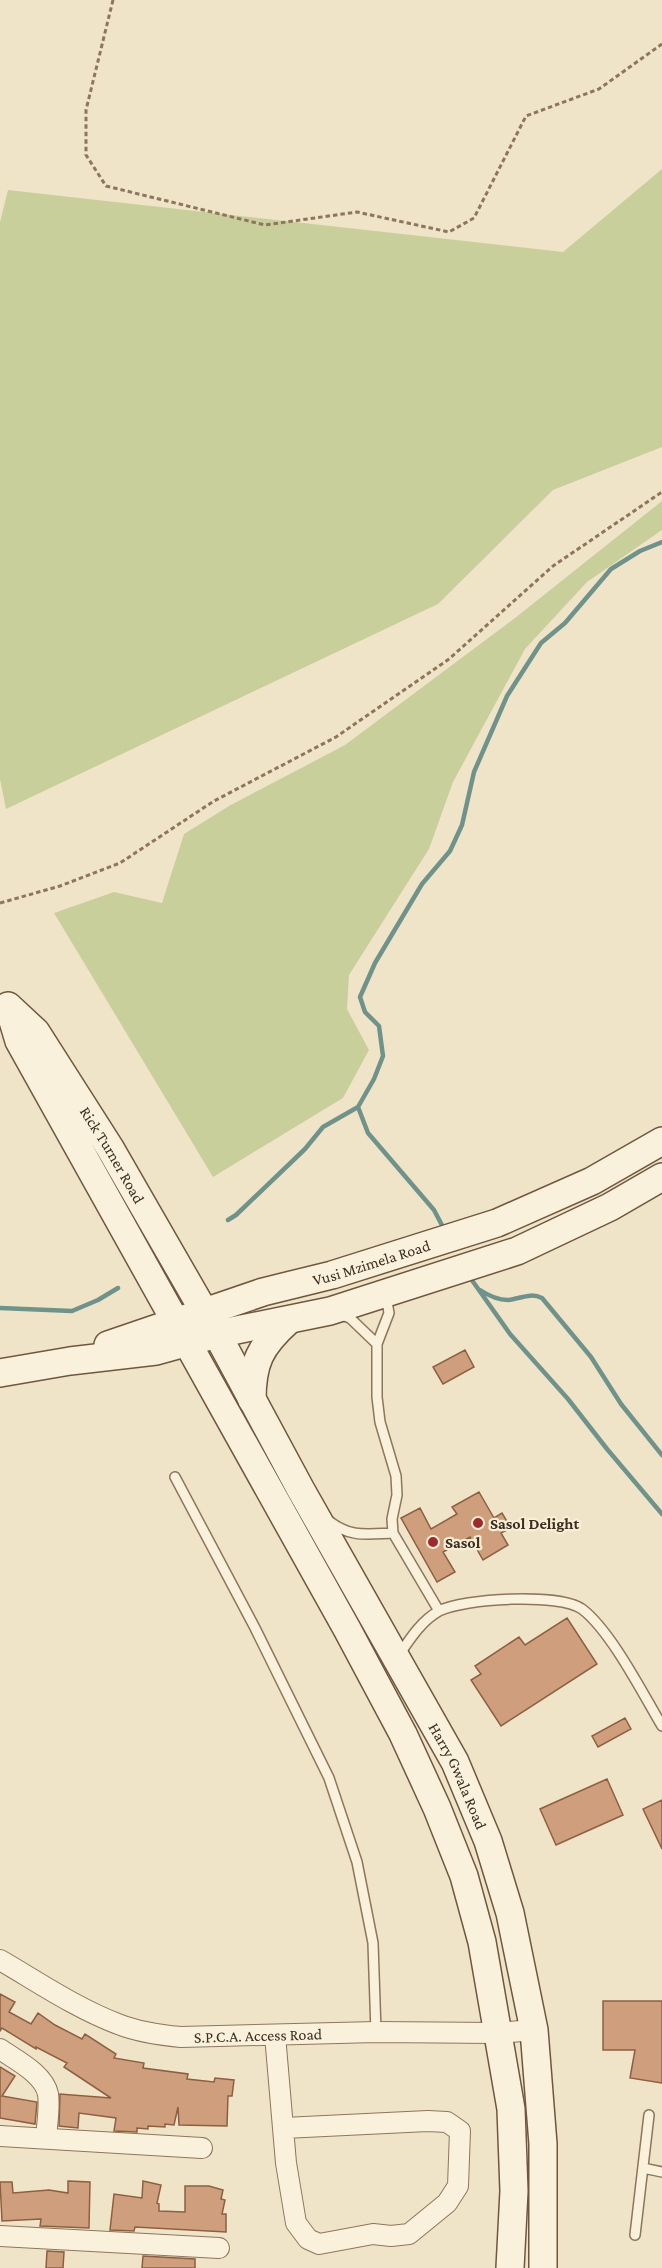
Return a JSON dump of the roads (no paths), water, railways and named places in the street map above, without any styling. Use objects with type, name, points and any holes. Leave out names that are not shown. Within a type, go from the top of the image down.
[{"type":"main road","name":"Rick Turner Road","points":[[4,999],[36,1032],[110,1148],[210,1323]]},
{"type":"main road","name":"Rick Turner Road","points":[[4,999],[19,1041],[182,1333]]},
{"type":"main road","name":"Vusi Mzimela Road","points":[[70,1361],[114,1342],[182,1333],[210,1323],[263,1292],[332,1275],[497,1223],[592,1181],[662,1141]]},
{"type":"main road","name":"Vusi Mzimela Road","points":[[210,1323],[288,1321],[330,1311],[441,1277],[517,1251],[610,1207],[662,1177]]},
{"type":"main road","points":[[181,1272],[215,1289],[228,1292],[263,1292]]},
{"type":"main road","points":[[114,1342],[144,1312],[149,1302],[153,1283]]},
{"type":"main road","points":[[252,1400],[255,1363],[273,1335],[288,1321]]},
{"type":"main road","name":"Harry Gwala Road","points":[[210,1323],[301,1490],[352,1576],[455,1762],[488,1841],[510,1913],[534,2030],[543,2144],[543,2268]]},
{"type":"main road","name":"Vusi Mzimela Road","points":[[0,1373],[70,1361],[156,1352],[182,1333]]},
{"type":"main road","name":"Harry Gwala Road","points":[[182,1333],[403,1734],[437,1808],[464,1876],[482,1942],[511,2109],[514,2191],[510,2268]]},
{"type":"street","name":"S.P.C.A. Access Road","points":[[0,1960],[90,2012],[119,2025],[151,2034],[181,2037],[376,2032],[497,2033],[534,2030]]},
{"type":"street","points":[[276,2035],[286,2163],[296,2223],[308,2239],[318,2244],[373,2234],[391,2236],[409,2234],[447,2203],[458,2186],[460,2131],[447,2122],[284,2128]]},
{"type":"street","points":[[0,2049],[36,2075],[44,2085],[48,2095],[46,2138]]},
{"type":"street","points":[[0,2136],[202,2148]]},
{"type":"street","points":[[0,2236],[219,2248]]},
{"type":"lane","points":[[385,1293],[390,1313],[377,1344],[377,1398],[380,1422],[397,1484],[392,1519],[393,1533],[439,1611]]},
{"type":"lane","points":[[330,1311],[350,1318],[377,1344]]},
{"type":"lane","points":[[175,1477],[255,1628],[329,1778],[357,1862],[373,1943],[376,2032]]},
{"type":"lane","points":[[301,1490],[322,1514],[346,1532],[393,1533]]},
{"type":"lane","points":[[396,1658],[416,1630],[439,1611],[467,1603],[498,1600],[563,1601],[575,1604],[585,1611],[607,1636],[662,1726]]},
{"type":"lane","points":[[635,2235],[649,2115]]},
{"type":"lane","points":[[643,2168],[662,2172]]},
{"type":"waterway","points":[[444,1229],[434,1210],[368,1133],[358,1107],[374,1079],[383,1056],[379,1026],[365,1012],[360,997],[375,963],[422,884],[450,851],[462,825],[474,772],[507,696],[541,643],[565,623],[611,569],[640,551],[662,542]]},
{"type":"waterway","points":[[228,1220],[305,1149],[323,1127],[358,1107]]},
{"type":"waterway","points":[[469,1276],[510,1334],[568,1399],[662,1514]]},
{"type":"waterway","points":[[0,1308],[72,1311],[118,1288]]},
{"type":"waterway","points":[[480,1290],[504,1300],[529,1296],[542,1298],[591,1357],[621,1404],[662,1455]]},
{"type":"place","name":"Sasol Delight","points":[[478,1523]]},
{"type":"place","name":"Sasol","points":[[433,1542]]}]
